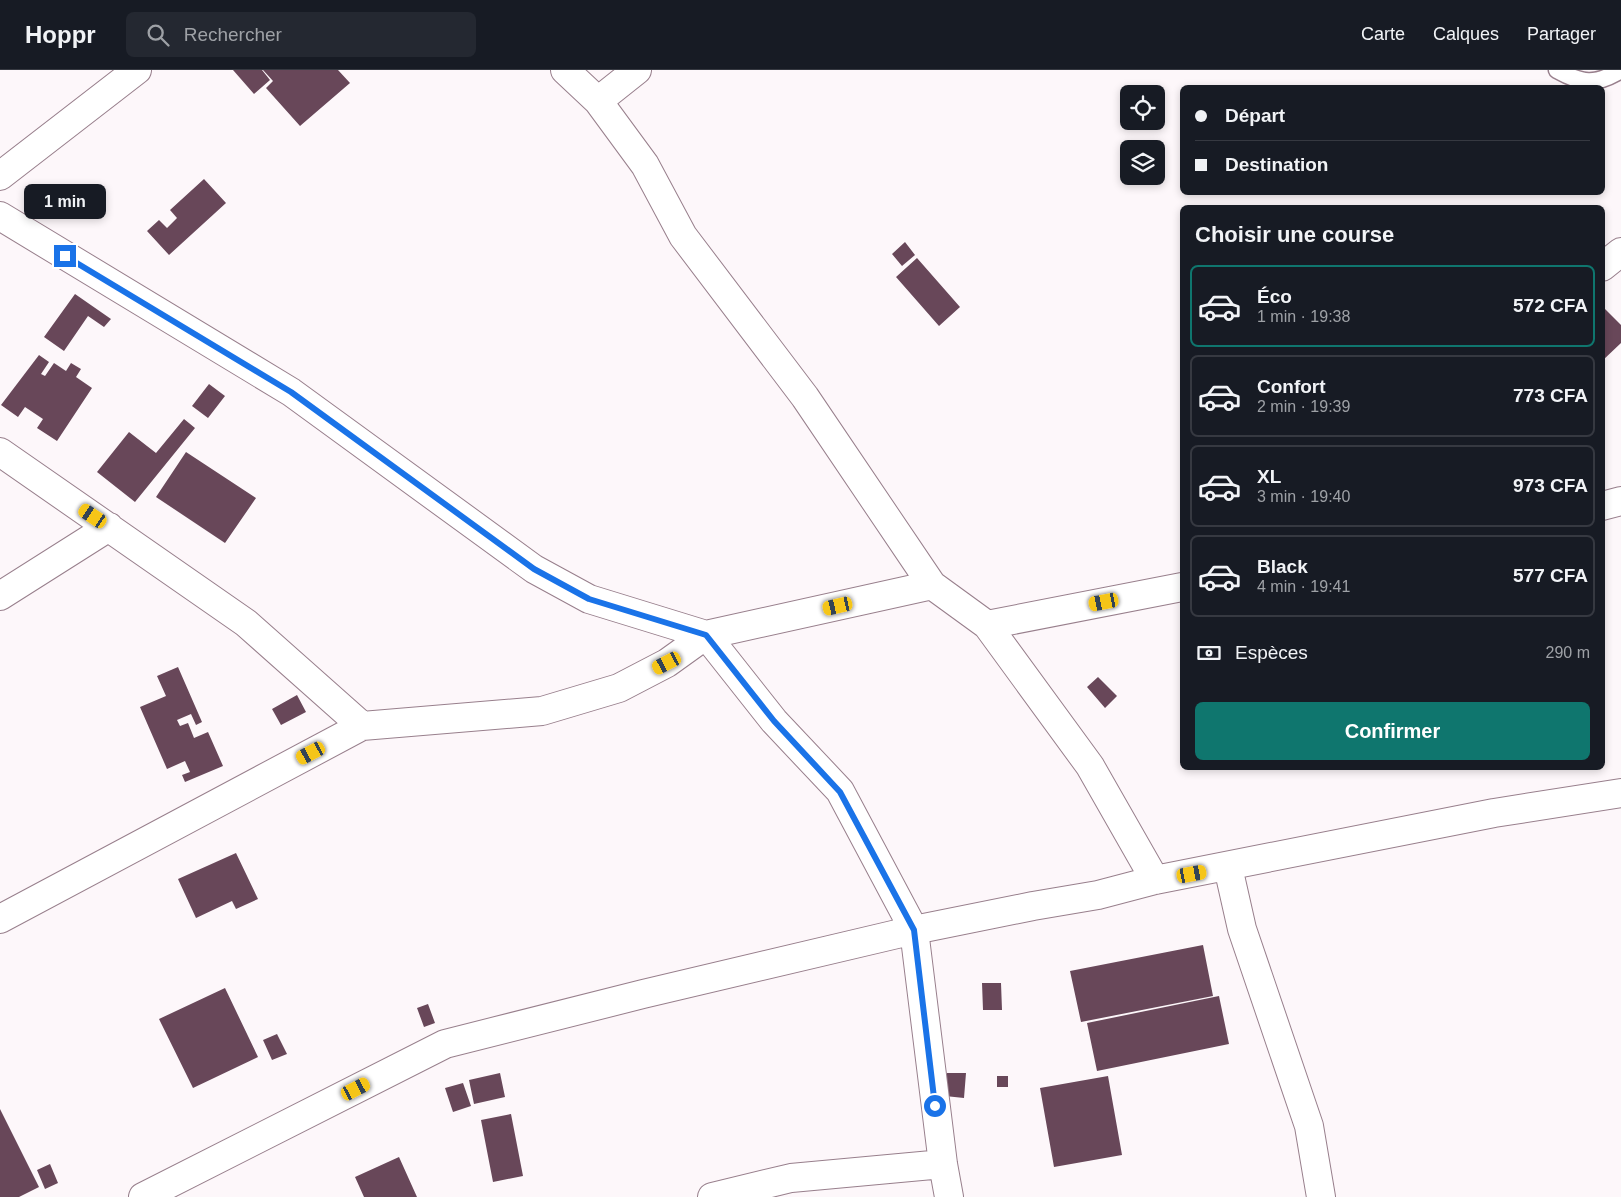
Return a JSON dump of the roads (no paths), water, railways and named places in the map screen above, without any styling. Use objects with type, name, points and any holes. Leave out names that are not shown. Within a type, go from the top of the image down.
[{"type":"street","points":[[0,176],[137,70]]},
{"type":"street","points":[[565,70],[598,101],[645,165],[683,236],[805,397],[932,585],[987,625],[1090,766],[1156,880]]},
{"type":"street","points":[[598,101],[637,70]]},
{"type":"street","points":[[0,216],[291,392],[534,569],[589,599],[706,635],[774,721],[840,792],[914,930],[943,1164],[949,1197]]},
{"type":"street","points":[[1605,265],[1621,252]]},
{"type":"street","points":[[0,452],[246,623],[362,726]]},
{"type":"street","points":[[1605,505],[1621,501]]},
{"type":"street","points":[[0,596],[109,526]]},
{"type":"street","points":[[0,919],[362,726],[542,711],[619,688],[667,663],[706,635],[932,585]]},
{"type":"street","points":[[987,625],[1180,586]]},
{"type":"street","points":[[143,1197],[445,1044],[643,994],[914,930],[1098,895],[1156,880],[1494,813],[1621,793]]},
{"type":"street","points":[[1228,867],[1242,929],[1309,1126],[1321,1197]]},
{"type":"street","points":[[712,1197],[791,1178],[943,1164]]},
{"type":"lane","points":[[1557,70],[1577,81],[1595,81],[1621,70]]}]
